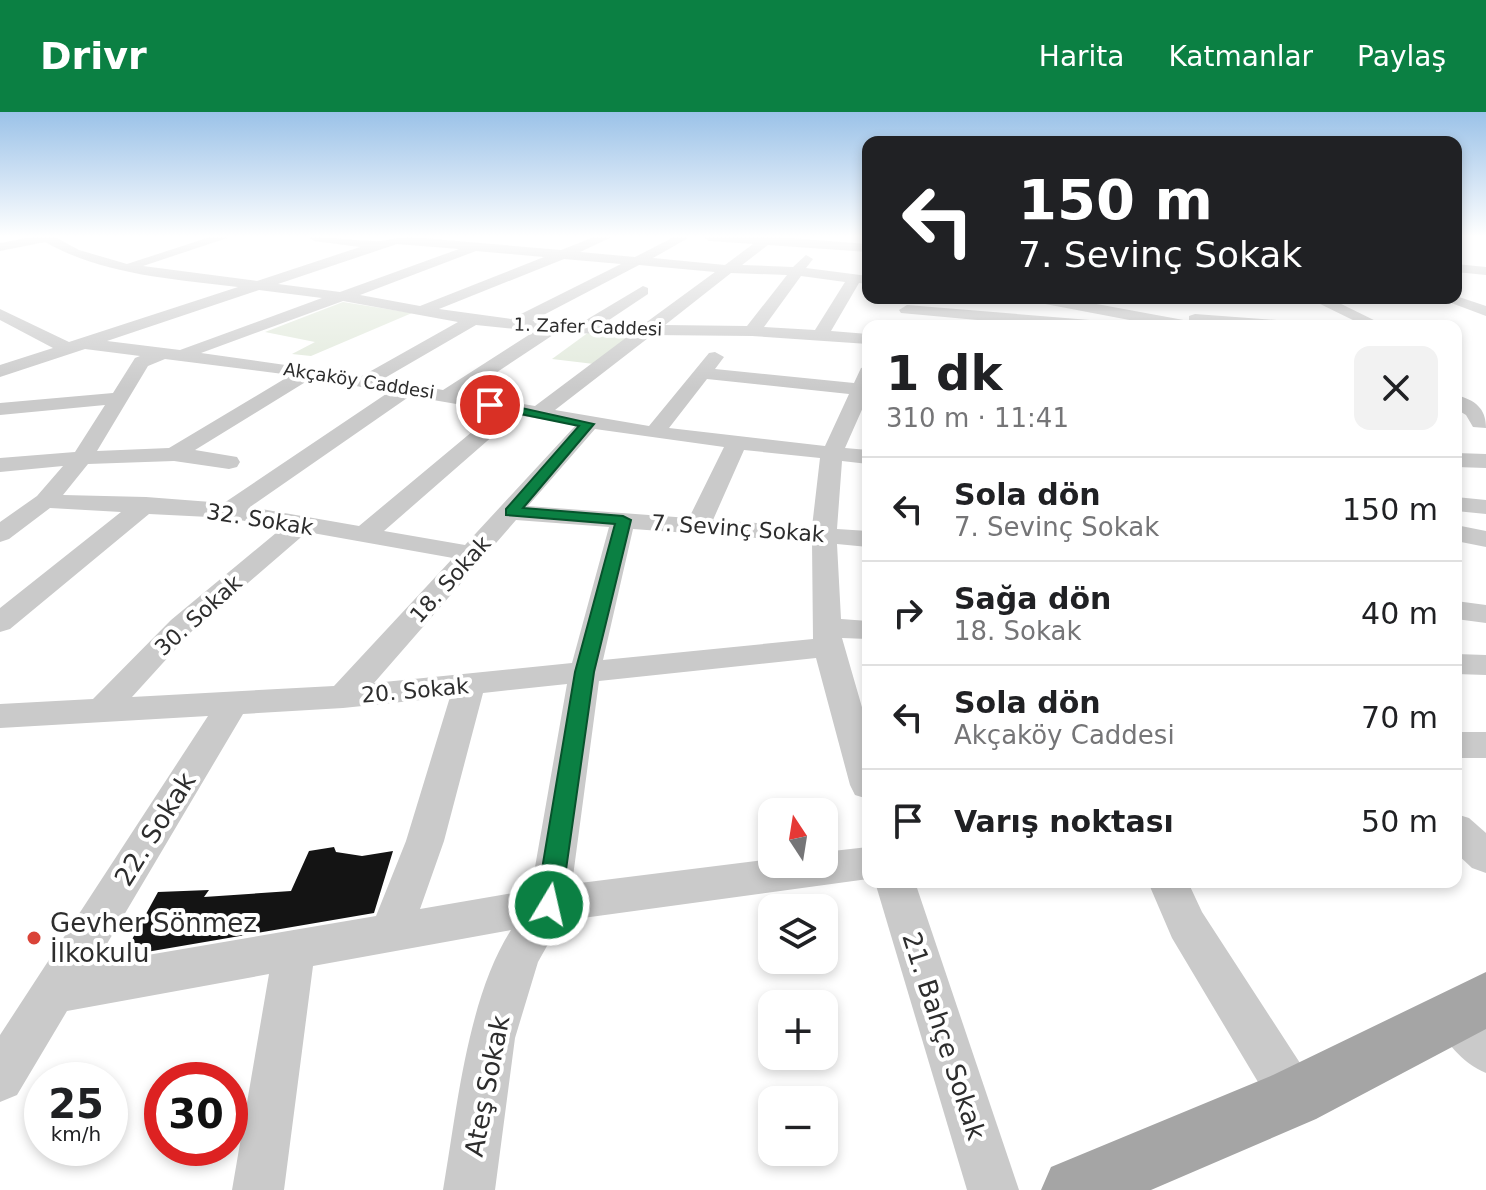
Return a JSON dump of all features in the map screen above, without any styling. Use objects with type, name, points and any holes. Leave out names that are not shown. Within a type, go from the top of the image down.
[{"type":"main road","points":[[1074,1190],[1476,1022]]},
{"type":"street","points":[[0,371],[255,287]]},
{"type":"street","name":"1. Zafer Caddesi","points":[[278,287],[513,325],[743,331],[862,338]]},
{"type":"street","points":[[0,534],[45,501],[82,458],[141,362],[174,354],[371,287]]},
{"type":"street","points":[[423,310],[480,287]]},
{"type":"street","points":[[513,325],[589,287]]},
{"type":"street","points":[[537,414],[703,287]]},
{"type":"street","points":[[654,433],[781,287]]},
{"type":"street","points":[[821,334],[855,287]]},
{"type":"street","points":[[585,328],[643,291]]},
{"type":"street","points":[[1462,303],[1486,311]]},
{"type":"street","points":[[899,320],[911,304],[965,320]]},
{"type":"street","points":[[1076,304],[1164,320]]},
{"type":"street","points":[[1123,304],[1127,315]]},
{"type":"street","points":[[1329,304],[1365,320]]},
{"type":"street","points":[[0,314],[78,346]]},
{"type":"street","points":[[367,381],[473,320]]},
{"type":"street","points":[[447,396],[552,328]]},
{"type":"street","name":"Akçaköy Caddesi","points":[[78,346],[174,354],[309,372],[408,388],[588,424],[736,444],[862,456]]},
{"type":"street","points":[[174,454],[309,372]]},
{"type":"street","points":[[704,373],[862,384]]},
{"type":"street","points":[[229,511],[408,388]]},
{"type":"street","points":[[862,390],[832,453],[824,534],[828,637],[862,763]]},
{"type":"street","points":[[0,409],[118,398]]},
{"type":"street","points":[[364,535],[512,409]]},
{"type":"street","name":"18. Sokak","points":[[343,697],[588,424]]},
{"type":"street","points":[[697,527],[736,444]]},
{"type":"street","points":[[0,465],[174,454],[229,462]]},
{"type":"street","points":[[1462,460],[1486,461]]},
{"type":"street","name":"32. Sokak","points":[[45,501],[146,504],[229,511],[473,554]]},
{"type":"street","points":[[0,623],[146,504]]},
{"type":"street","points":[[1462,505],[1486,507]]},
{"type":"street","name":"7. Sevinç Sokak","points":[[512,512],[862,538]]},
{"type":"street","name":"Ateş Sokak","points":[[469,1190],[492,1038],[519,955],[549,905],[585,672],[623,520]]},
{"type":"street","name":"30. Sokak","points":[[100,712],[181,626],[301,525]]},
{"type":"street","points":[[1462,611],[1486,614]]},
{"type":"street","name":"20. Sokak","points":[[8,723],[100,712],[469,686],[862,631]]},
{"type":"street","points":[[1462,664],[1486,665]]},
{"type":"street","points":[[391,931],[425,841],[469,686]]},
{"type":"street","name":"22. Sokak","points":[[0,1078],[233,703]]},
{"type":"street","points":[[1462,745],[1486,745]]},
{"type":"street","points":[[1462,835],[1486,857]]},
{"type":"street","points":[[53,992],[549,905],[862,864]]},
{"type":"street","name":"21. Bahçe Sokak","points":[[897,888],[993,1190]]},
{"type":"street","points":[[1171,888],[1187,925],[1294,1097]]},
{"type":"street","points":[[258,1190],[294,949]]},
{"type":"shaded area","points":[[343,302],[412,313],[311,356],[292,354],[315,342],[265,332]]},
{"type":"shaded area","points":[[589,332],[636,333],[594,364],[552,359]]},
{"type":"building","points":[[334,847],[336,852],[362,856],[393,851],[374,913],[123,956],[158,892],[209,890],[204,897],[291,891],[309,851]]},
{"type":"place","name":"Gevher Sönmez İlkokulu","points":[[34,938]]},
{"type":"route","points":[[490,405],[588,424],[512,512],[623,520],[585,672],[549,905]]}]
